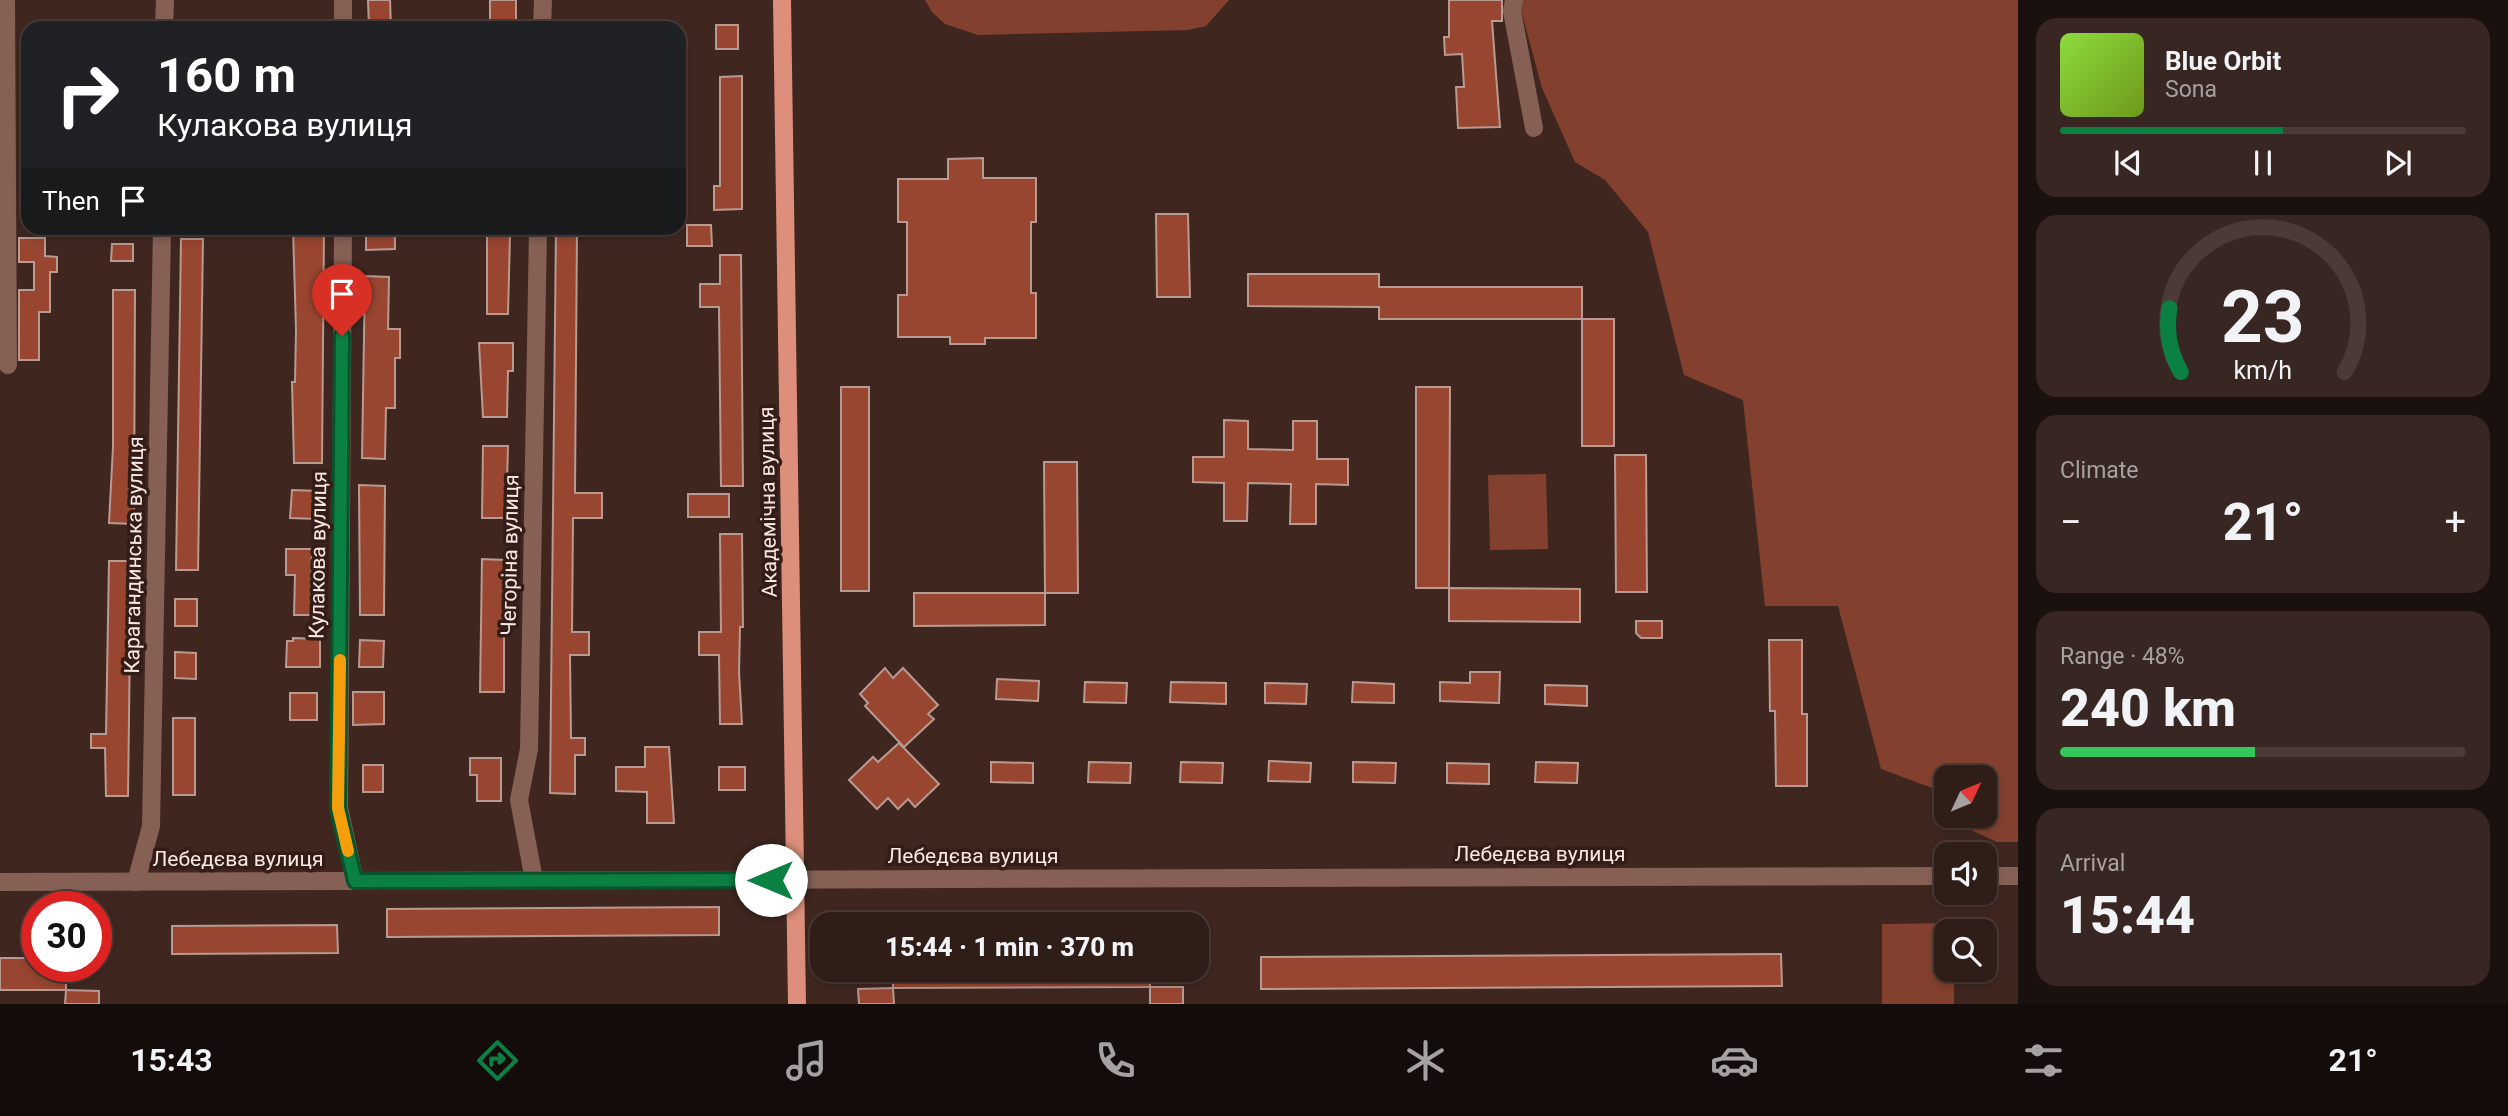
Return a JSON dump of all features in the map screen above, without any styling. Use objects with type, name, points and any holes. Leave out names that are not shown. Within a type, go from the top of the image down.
[{"type":"main road","name":"Академічна вулиця","points":[[782,0],[797,1004]]},
{"type":"street","points":[[0,1],[6,0],[8,365]]},
{"type":"street","points":[[164,21],[165,0]]},
{"type":"street","points":[[343,21],[344,0]]},
{"type":"street","points":[[542,21],[543,0]]},
{"type":"street","points":[[1514,0],[1512,11],[1534,128]]},
{"type":"street","name":"Карагандинська вулиця","points":[[136,882],[151,826],[162,235]]},
{"type":"street","name":"Кулакова вулиця","points":[[343,235],[338,808],[355,881]]},
{"type":"street","name":"Чегоріна вулиця","points":[[534,880],[519,800],[529,749],[538,235]]},
{"type":"street","name":"Лебедєва вулиця","points":[[0,882],[1934,876]]},
{"type":"street","points":[[1997,876],[2018,876]]},
{"type":"shaded area","points":[[925,0],[1229,0],[1206,26],[1188,30],[978,35],[945,24],[932,12]]},
{"type":"shaded area","points":[[1522,0],[2018,0],[2018,842],[1997,842],[1967,828],[1997,828],[1997,765],[1934,765],[1934,789],[1881,769],[1838,606],[1765,606],[1743,400],[1684,375],[1648,232],[1605,180],[1575,162],[1542,88],[1521,10]]},
{"type":"shaded area","points":[[1546,474],[1548,549],[1490,550],[1488,475]]},
{"type":"shaded area","points":[[1934,923],[1934,982],[1954,982],[1954,1004],[1882,1004],[1882,924]]},
{"type":"building","points":[[368,0],[390,0],[391,21],[369,21]]},
{"type":"building","points":[[490,0],[516,0],[516,21],[490,21]]},
{"type":"building","points":[[1449,0],[1502,0],[1502,21],[1492,21],[1500,127],[1458,128],[1456,87],[1464,87],[1462,54],[1445,55],[1444,37],[1449,37]]},
{"type":"building","points":[[716,25],[738,25],[738,49],[716,49]]},
{"type":"building","points":[[742,76],[742,209],[714,210],[714,186],[720,186],[720,77]]},
{"type":"building","points":[[983,158],[983,178],[1036,178],[1036,222],[1031,222],[1031,293],[1036,293],[1036,338],[985,338],[985,344],[950,344],[950,337],[898,337],[898,295],[907,295],[907,222],[898,222],[898,179],[948,179],[948,159]]},
{"type":"building","points":[[1156,214],[1188,214],[1190,297],[1157,297]]},
{"type":"building","points":[[687,225],[711,225],[712,246],[687,246]]},
{"type":"building","points":[[293,235],[324,235],[322,463],[294,463],[292,382],[295,382]]},
{"type":"building","points":[[366,235],[395,235],[395,249],[366,250]]},
{"type":"building","points":[[487,235],[510,235],[508,314],[487,314]]},
{"type":"building","points":[[556,235],[577,235],[575,493],[602,493],[602,518],[573,518],[572,632],[589,632],[589,655],[570,655],[571,738],[585,738],[585,755],[575,755],[575,794],[550,793]]},
{"type":"building","points":[[19,238],[45,238],[45,256],[57,257],[57,272],[50,272],[50,312],[39,312],[39,360],[19,360],[19,290],[34,290],[34,262],[19,262]]},
{"type":"building","points":[[181,239],[203,239],[198,570],[176,570]]},
{"type":"building","points":[[112,244],[133,244],[133,261],[111,261]]},
{"type":"building","points":[[720,255],[741,255],[743,486],[721,486],[719,307],[700,307],[700,284],[720,284]]},
{"type":"building","points":[[1248,274],[1379,274],[1379,287],[1582,287],[1582,319],[1379,319],[1379,307],[1248,306]]},
{"type":"building","points":[[365,276],[389,277],[388,329],[400,329],[400,358],[395,358],[395,408],[386,408],[385,459],[362,458]]},
{"type":"building","points":[[113,290],[135,290],[134,524],[109,523],[113,447]]},
{"type":"building","points":[[1582,319],[1614,319],[1614,446],[1582,446]]},
{"type":"building","points":[[479,343],[513,343],[513,371],[508,371],[507,417],[483,417]]},
{"type":"building","points":[[841,387],[869,387],[869,591],[841,591]]},
{"type":"building","points":[[1416,387],[1450,387],[1449,588],[1416,588]]},
{"type":"building","points":[[1224,420],[1248,421],[1248,449],[1293,450],[1293,421],[1317,421],[1317,459],[1348,459],[1348,485],[1316,484],[1316,524],[1290,524],[1291,484],[1248,483],[1247,521],[1224,521],[1224,483],[1193,482],[1193,457],[1224,457]]},
{"type":"building","points":[[483,446],[508,446],[506,518],[482,518]]},
{"type":"building","points":[[1615,455],[1646,455],[1647,592],[1616,592]]},
{"type":"building","points":[[1044,462],[1077,462],[1078,593],[1045,593]]},
{"type":"building","points":[[359,485],[385,486],[384,615],[360,615]]},
{"type":"building","points":[[292,490],[318,491],[317,519],[290,518]]},
{"type":"building","points":[[688,494],[729,494],[729,517],[688,517]]},
{"type":"building","points":[[720,534],[742,534],[743,627],[740,627],[739,672],[742,724],[720,724],[719,655],[699,655],[699,632],[721,632]]},
{"type":"building","points":[[286,549],[312,549],[311,591],[322,591],[321,615],[294,615],[295,575],[286,575]]},
{"type":"building","points":[[482,559],[504,560],[504,692],[480,692]]},
{"type":"building","points":[[109,561],[131,561],[128,796],[106,796],[105,748],[91,748],[91,734],[106,734]]},
{"type":"building","points":[[1449,588],[1580,589],[1580,622],[1449,621]]},
{"type":"building","points":[[914,593],[1045,593],[1045,625],[914,626]]},
{"type":"building","points":[[175,599],[197,599],[197,626],[175,626]]},
{"type":"building","points":[[1636,621],[1662,621],[1662,638],[1641,638],[1636,633]]},
{"type":"building","points":[[293,638],[320,639],[320,667],[286,667],[287,641],[293,641]]},
{"type":"building","points":[[360,640],[384,641],[383,667],[359,667]]},
{"type":"building","points":[[1769,640],[1802,640],[1802,714],[1807,714],[1807,786],[1776,786],[1775,711],[1770,711]]},
{"type":"building","points":[[175,652],[196,653],[196,679],[175,678]]},
{"type":"building","points":[[885,668],[893,678],[903,668],[938,705],[928,714],[934,719],[904,747],[865,706],[868,703],[860,694]]},
{"type":"building","points":[[1470,672],[1500,672],[1499,703],[1440,701],[1440,682],[1470,683]]},
{"type":"building","points":[[997,679],[1039,681],[1038,701],[996,699]]},
{"type":"building","points":[[1085,682],[1127,683],[1126,703],[1084,702]]},
{"type":"building","points":[[1171,682],[1226,683],[1226,704],[1170,702]]},
{"type":"building","points":[[1353,682],[1394,684],[1394,703],[1352,702]]},
{"type":"building","points":[[1265,683],[1307,684],[1306,704],[1265,703]]},
{"type":"building","points":[[1545,685],[1587,686],[1587,706],[1545,704]]},
{"type":"building","points":[[353,692],[384,692],[384,724],[353,725]]},
{"type":"building","points":[[290,693],[317,693],[317,720],[290,720]]},
{"type":"building","points":[[173,718],[195,718],[195,795],[173,795]]},
{"type":"building","points":[[899,743],[939,784],[915,807],[908,799],[898,809],[888,798],[877,809],[849,780],[873,757],[878,762]]},
{"type":"building","points":[[645,747],[669,747],[674,823],[647,823],[647,792],[616,791],[616,767],[645,767]]},
{"type":"building","points":[[470,758],[501,758],[501,801],[477,801],[477,775],[470,775]]},
{"type":"building","points":[[1269,761],[1311,763],[1310,782],[1268,781]]},
{"type":"building","points":[[991,762],[1033,763],[1033,783],[991,782]]},
{"type":"building","points":[[1089,762],[1131,763],[1130,783],[1088,782]]},
{"type":"building","points":[[1181,762],[1223,763],[1222,783],[1180,782]]},
{"type":"building","points":[[1353,762],[1396,763],[1395,783],[1353,782]]},
{"type":"building","points":[[1536,762],[1578,763],[1577,783],[1535,782]]},
{"type":"building","points":[[1447,763],[1489,764],[1489,784],[1447,783]]},
{"type":"building","points":[[363,765],[383,765],[383,792],[363,792]]},
{"type":"building","points":[[719,767],[745,767],[745,790],[719,790]]},
{"type":"building","points":[[719,907],[719,935],[387,937],[387,909]]},
{"type":"building","points":[[337,925],[338,953],[172,954],[172,926]]},
{"type":"building","points":[[1781,954],[1782,986],[1261,989],[1261,957]]},
{"type":"building","points":[[0,958],[21,958],[21,982],[66,982],[66,990],[0,990]]},
{"type":"building","points":[[893,982],[1150,982],[1150,987],[893,988]]},
{"type":"building","points":[[1150,987],[1183,987],[1183,1004],[1150,1004]]},
{"type":"building","points":[[893,988],[894,1004],[859,1004],[858,989]]},
{"type":"building","points":[[66,990],[99,991],[99,1004],[65,1004]]},
{"type":"slow traffic","points":[[340,660],[338,808],[348,851]]},
{"type":"route","points":[[342,336],[338,808],[355,881],[771,880]]}]
